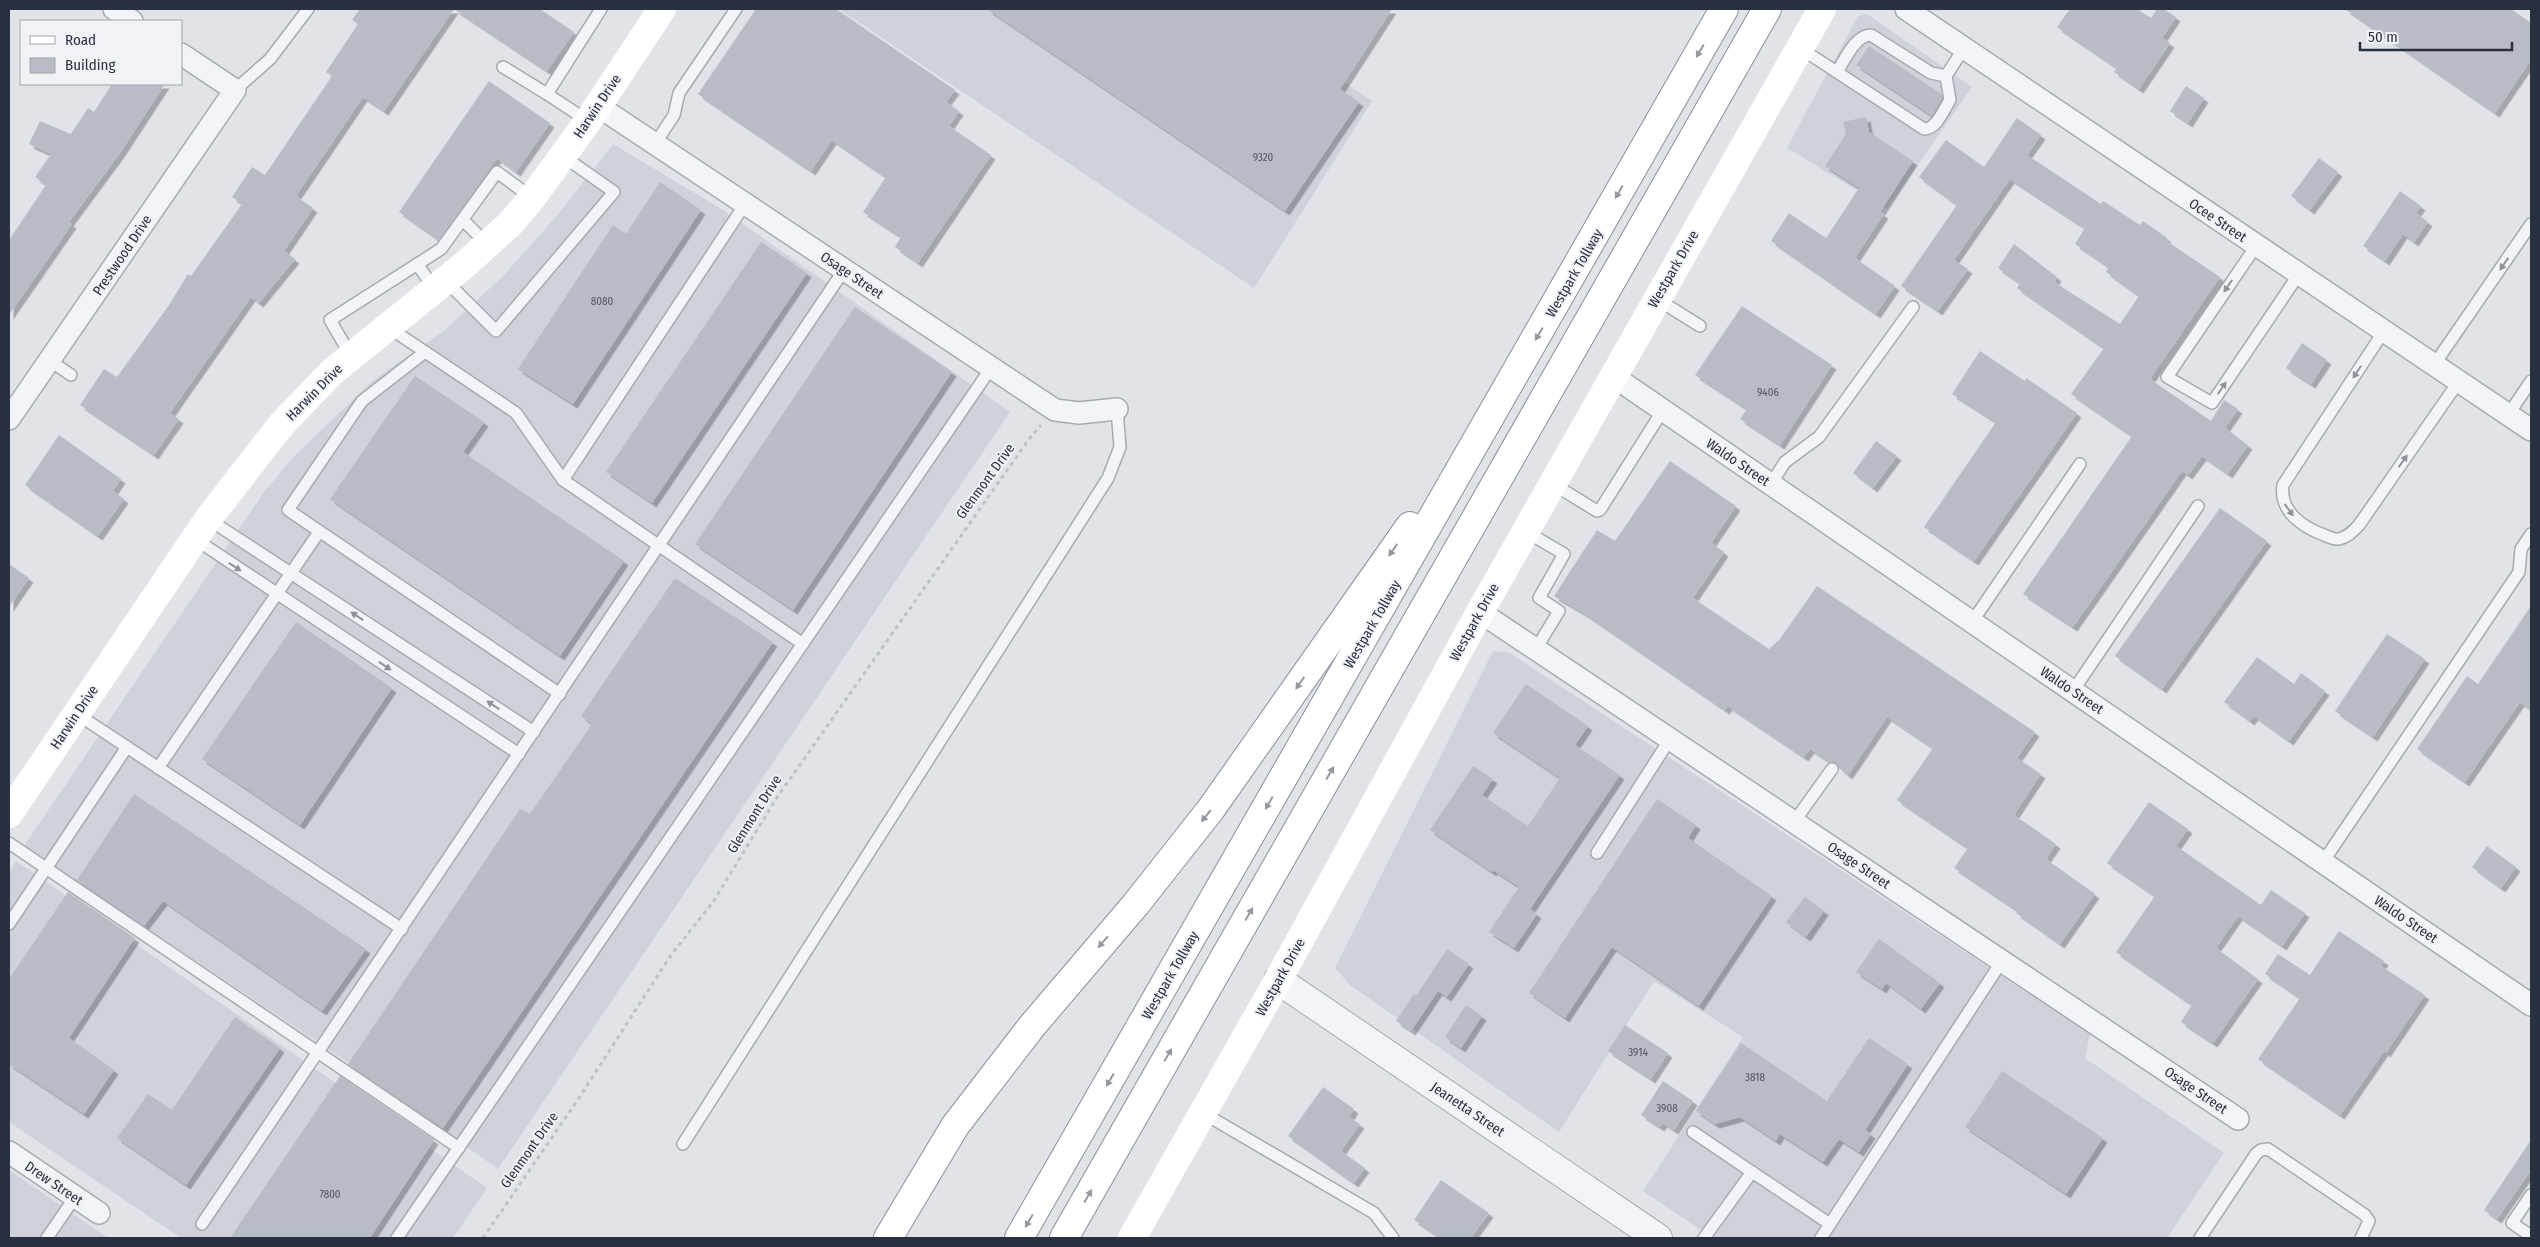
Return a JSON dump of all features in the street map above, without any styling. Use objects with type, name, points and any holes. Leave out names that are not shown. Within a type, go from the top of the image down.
[{"type":"main road","name":"Harwin Drive","points":[[9,814],[202,529],[281,425],[332,372],[510,224],[532,198],[593,114],[662,9]]},
{"type":"main road","name":"Westpark Tollway","points":[[1019,1238],[1512,382],[1724,9]]},
{"type":"main road","points":[[1064,1238],[1767,9]]},
{"type":"main road","name":"Westpark Drive","points":[[1132,1238],[1278,980],[1525,531],[1822,9]]},
{"type":"main road","points":[[888,1238],[955,1126],[1032,1026],[1136,904],[1211,809],[1512,382]]},
{"type":"street","points":[[114,9],[130,20]]},
{"type":"street","name":"Ocee Street","points":[[1906,9],[2531,430]]},
{"type":"street","points":[[182,55],[234,90]]},
{"type":"street","name":"Prestwood Drive","points":[[9,419],[234,90]]},
{"type":"street","name":"Osage Street","points":[[593,114],[655,144],[1055,410],[1079,413],[1117,409]]},
{"type":"street","name":"Waldo Street","points":[[1613,376],[2531,1005]]},
{"type":"street","name":"Osage Street","points":[[1480,612],[2238,1119]]},
{"type":"street","name":"Jeanetta Street","points":[[1278,980],[1658,1238]]},
{"type":"street","name":"Drew Street","points":[[9,1152],[99,1213]]},
{"type":"lane","points":[[234,90],[270,59],[308,9]]},
{"type":"lane","points":[[547,94],[601,9]]},
{"type":"lane","points":[[655,144],[674,115],[679,93],[736,9]]},
{"type":"lane","points":[[1837,72],[1859,39],[1864,35],[1871,35],[1931,74],[1946,76]]},
{"type":"lane","points":[[1800,48],[1924,128],[1929,129],[1934,125],[1950,100],[1946,76],[1964,48]]},
{"type":"lane","points":[[503,67],[547,94],[593,114]]},
{"type":"lane","points":[[417,264],[496,331],[614,192],[563,156]]},
{"type":"lane","points":[[351,356],[330,320],[442,249],[498,172],[532,198]]},
{"type":"lane","points":[[563,480],[745,204]]},
{"type":"lane","points":[[463,220],[487,244]]},
{"type":"lane","points":[[2434,365],[2531,224]]},
{"type":"lane","points":[[2256,246],[2167,377],[2212,403],[2299,274]]},
{"type":"lane","points":[[202,1224],[844,270]]},
{"type":"lane","points":[[1657,298],[1700,326]]},
{"type":"lane","points":[[1771,484],[1785,462],[1819,437],[1913,307]]},
{"type":"lane","points":[[387,326],[516,413],[563,480],[803,644]]},
{"type":"lane","points":[[2384,331],[2284,484],[2282,495],[2285,506],[2300,523],[2312,531],[2337,540],[2348,536],[2359,525],[2459,382]]},
{"type":"lane","points":[[426,352],[362,401],[288,510],[560,694]]},
{"type":"lane","points":[[49,360],[71,375]]},
{"type":"lane","points":[[397,1238],[991,368]]},
{"type":"lane","points":[[2508,415],[2531,380]]},
{"type":"lane","points":[[683,1144],[1108,478],[1120,447],[1117,409]]},
{"type":"lane","points":[[1552,483],[1597,511],[1600,510],[1663,410]]},
{"type":"lane","points":[[1972,622],[2080,464]]},
{"type":"lane","points":[[2073,691],[2198,506]]},
{"type":"lane","points":[[202,529],[290,573],[534,732]]},
{"type":"lane","points":[[202,529],[276,594],[519,754]]},
{"type":"lane","points":[[1525,531],[1564,554],[1539,598],[1560,611],[1536,649]]},
{"type":"lane","points":[[158,768],[318,532]]},
{"type":"lane","points":[[2323,862],[2519,572],[2521,549],[2531,534]]},
{"type":"lane","points":[[77,714],[402,929]]},
{"type":"lane","points":[[1596,853],[1670,739]]},
{"type":"lane","points":[[9,924],[127,748]]},
{"type":"lane","points":[[1794,822],[1832,769]]},
{"type":"lane","points":[[9,843],[458,1148]]},
{"type":"lane","points":[[1821,1238],[2002,961]]},
{"type":"lane","points":[[1203,1113],[1374,1213],[1393,1238]]},
{"type":"lane","points":[[1693,1132],[1830,1224]]},
{"type":"lane","points":[[2200,1238],[2256,1154],[2261,1150],[2268,1149],[2365,1216],[2369,1221],[2361,1238]]},
{"type":"lane","points":[[1704,1238],[1752,1172]]},
{"type":"lane","points":[[2531,1195],[2512,1223],[2531,1236]]},
{"type":"lane","points":[[47,1238],[75,1197]]},
{"type":"path","name":"Glenmont Drive","points":[[483,1238],[577,1101],[671,955],[713,902],[778,796],[1029,439],[1055,410]]},
{"type":"shaded area","points":[[839,9],[1234,9],[1372,101],[1254,288]]},
{"type":"shaded area","points":[[1867,14],[1972,87],[1887,209],[1787,148],[1858,16]]},
{"type":"shaded area","points":[[613,144],[723,210],[1010,412],[498,1169],[346,1061],[24,846],[264,492],[296,454],[374,380],[445,330],[503,276],[556,217]]},
{"type":"shaded area","points":[[1493,651],[1510,653],[2090,1034],[2085,1058],[2224,1153],[2167,1238],[1713,1238],[1643,1191],[1743,1037],[1654,981],[1559,1132],[1350,985],[1335,968]]},
{"type":"shaded area","points":[[16,861],[487,1188],[453,1238],[181,1238],[9,1122],[9,872]]},
{"type":"shaded area","points":[[9,1170],[108,1238],[9,1238]]},
{"type":"building","points":[[360,9],[454,9],[384,111],[363,97],[296,196],[313,208],[284,251],[295,259],[259,303],[251,297],[170,413],[179,419],[154,455],[80,405],[104,369],[117,377],[169,305],[188,274],[191,276],[242,204],[232,197],[252,167],[265,175],[332,76],[326,72],[358,24],[352,20]]},
{"type":"building","points":[[454,9],[540,9],[574,32],[547,71]]},
{"type":"building","points":[[756,9],[836,9],[955,90],[946,102],[959,111],[949,126],[991,155],[918,263],[895,247],[901,237],[863,212],[886,177],[832,140],[811,171],[698,94]]},
{"type":"building","points":[[987,9],[1392,9],[1340,89],[1359,102],[1285,211]]},
{"type":"building","points":[[2070,9],[2137,9],[2151,18],[2157,9],[2164,9],[2176,17],[2162,38],[2170,43],[2139,89],[2114,72],[2117,68],[2057,27]]},
{"type":"building","points":[[2345,9],[2511,9],[2531,23],[2531,60],[2495,113]]},
{"type":"building","points":[[1869,46],[1941,94],[1942,98],[1932,116],[1856,65]]},
{"type":"building","points":[[489,81],[550,123],[516,172],[497,158],[439,240],[399,212]]},
{"type":"building","points":[[111,85],[164,85],[120,153],[69,222],[72,224],[9,315],[9,240],[46,185],[35,177],[51,154],[29,144],[40,121],[71,134],[88,108],[94,112]]},
{"type":"building","points":[[2186,86],[2204,98],[2188,123],[2170,111]]},
{"type":"building","points":[[1866,117],[1869,132],[1913,161],[1880,212],[1884,214],[1855,258],[1895,286],[1876,314],[1771,241],[1789,213],[1826,238],[1859,188],[1825,166],[1846,134],[1843,122]]},
{"type":"building","points":[[2017,118],[2041,135],[2027,155],[2101,204],[2103,201],[2140,225],[2143,221],[2167,238],[2165,240],[2220,277],[2150,379],[2211,421],[2224,400],[2238,409],[2225,428],[2248,445],[2228,474],[2202,456],[2188,475],[2182,471],[2073,627],[2023,594],[2132,436],[2071,394],[2104,348],[2017,288],[2020,283],[1998,268],[2014,244],[2057,277],[2054,282],[2120,324],[2139,296],[2106,272],[2109,267],[2075,244],[2085,228],[2010,179],[1954,260],[1968,269],[1938,311],[1901,286],[1957,205],[1919,177],[1946,140],[1984,167]]},
{"type":"building","points":[[2319,158],[2338,172],[2310,210],[2291,196]]},
{"type":"building","points":[[660,182],[701,210],[573,404],[518,369],[613,225],[626,234]]},
{"type":"building","points":[[2400,191],[2421,206],[2416,213],[2428,222],[2414,242],[2403,234],[2385,261],[2363,246]]},
{"type":"building","points":[[761,242],[807,273],[652,503],[606,472]]},
{"type":"building","points":[[1742,306],[1832,365],[1780,445],[1740,419],[1747,409],[1695,375]]},
{"type":"building","points":[[855,307],[952,372],[793,610],[695,544]]},
{"type":"building","points":[[2302,343],[2327,360],[2311,384],[2286,368]]},
{"type":"building","points":[[1980,351],[2025,381],[2026,378],[2077,413],[1974,561],[1924,527],[1996,422],[1952,394]]},
{"type":"building","points":[[415,376],[484,422],[463,452],[624,561],[560,656],[330,499]]},
{"type":"building","points":[[59,435],[121,479],[113,491],[124,499],[98,536],[25,485]]},
{"type":"building","points":[[1876,441],[1897,456],[1873,488],[1853,473]]},
{"type":"building","points":[[1670,461],[1736,506],[1711,543],[1724,552],[1693,598],[1769,649],[1780,639],[1817,586],[2035,732],[2017,758],[2041,774],[2014,815],[2056,844],[2046,859],[2095,894],[2060,944],[2016,913],[2018,911],[1954,868],[1968,848],[1897,800],[1933,748],[1887,717],[1848,775],[1836,763],[1830,762],[1810,749],[1804,757],[1728,706],[1725,710],[1585,614],[1554,596],[1597,530],[1615,541]]},
{"type":"building","points":[[2220,508],[2267,541],[2162,689],[2115,656]]},
{"type":"building","points":[[9,564],[29,578],[9,607]]},
{"type":"building","points":[[675,578],[773,642],[443,1128],[348,1064],[520,809],[530,814],[592,724],[581,716]]},
{"type":"building","points":[[2531,606],[2531,710],[2520,702],[2465,782],[2417,749],[2467,676],[2478,684]]},
{"type":"building","points":[[296,622],[392,688],[300,825],[202,759]]},
{"type":"building","points":[[2387,634],[2425,659],[2373,737],[2335,711]]},
{"type":"building","points":[[2257,657],[2294,684],[2301,673],[2325,691],[2289,741],[2254,716],[2250,721],[2224,702]]},
{"type":"building","points":[[1526,684],[1588,726],[1575,745],[1620,775],[1530,909],[1537,914],[1514,948],[1489,932],[1519,887],[1493,870],[1492,872],[1430,830],[1473,766],[1493,779],[1482,795],[1528,826],[1560,778],[1493,733]]},
{"type":"building","points":[[134,794],[366,949],[322,1011],[163,901],[144,926],[77,880]]},
{"type":"building","points":[[1657,799],[1696,825],[1688,838],[1772,896],[1699,1006],[1612,947],[1565,1018],[1529,993]]},
{"type":"building","points":[[2149,802],[2188,829],[2176,846],[2261,905],[2271,890],[2305,913],[2282,946],[2238,916],[2216,948],[2258,979],[2213,1043],[2181,1022],[2192,1005],[2116,952],[2155,896],[2107,863]]},
{"type":"building","points":[[2487,846],[2516,867],[2501,888],[2472,867]]},
{"type":"building","points":[[68,892],[135,938],[69,1038],[114,1070],[84,1114],[9,1064],[9,979]]},
{"type":"building","points":[[1805,897],[1824,911],[1806,937],[1786,922]]},
{"type":"building","points":[[2339,931],[2384,961],[2381,966],[2425,995],[2386,1053],[2384,1051],[2340,1115],[2258,1059],[2300,998],[2265,974],[2278,954],[2310,975]]},
{"type":"building","points":[[1879,939],[1940,983],[1921,1009],[1886,983],[1882,989],[1856,972]]},
{"type":"building","points":[[1447,949],[1469,964],[1447,997],[1438,991],[1411,1031],[1396,1021],[1414,994],[1416,996]]},
{"type":"building","points":[[1466,1005],[1482,1016],[1461,1048],[1445,1037]]},
{"type":"building","points":[[235,1017],[280,1048],[186,1185],[117,1138],[148,1094],[172,1110]]},
{"type":"building","points":[[1625,1025],[1668,1053],[1651,1079],[1608,1051]]},
{"type":"building","points":[[1869,1038],[1908,1064],[1865,1130],[1871,1134],[1859,1152],[1839,1139],[1823,1162],[1780,1134],[1776,1141],[1740,1117],[1715,1124],[1696,1111],[1741,1043],[1827,1101]]},
{"type":"building","points":[[2002,1071],[2103,1138],[2066,1194],[1965,1127]]},
{"type":"building","points":[[340,1076],[434,1140],[370,1238],[230,1238]]},
{"type":"building","points":[[1663,1081],[1693,1101],[1674,1130],[1663,1123],[1660,1127],[1641,1115]]},
{"type":"building","points":[[1323,1087],[1354,1109],[1349,1117],[1360,1124],[1341,1151],[1365,1168],[1354,1183],[1288,1136]]},
{"type":"building","points":[[2531,1140],[2531,1170],[2497,1219],[2484,1210]]},
{"type":"building","points":[[1441,1180],[1489,1213],[1471,1238],[1441,1238],[1414,1220]]}]
